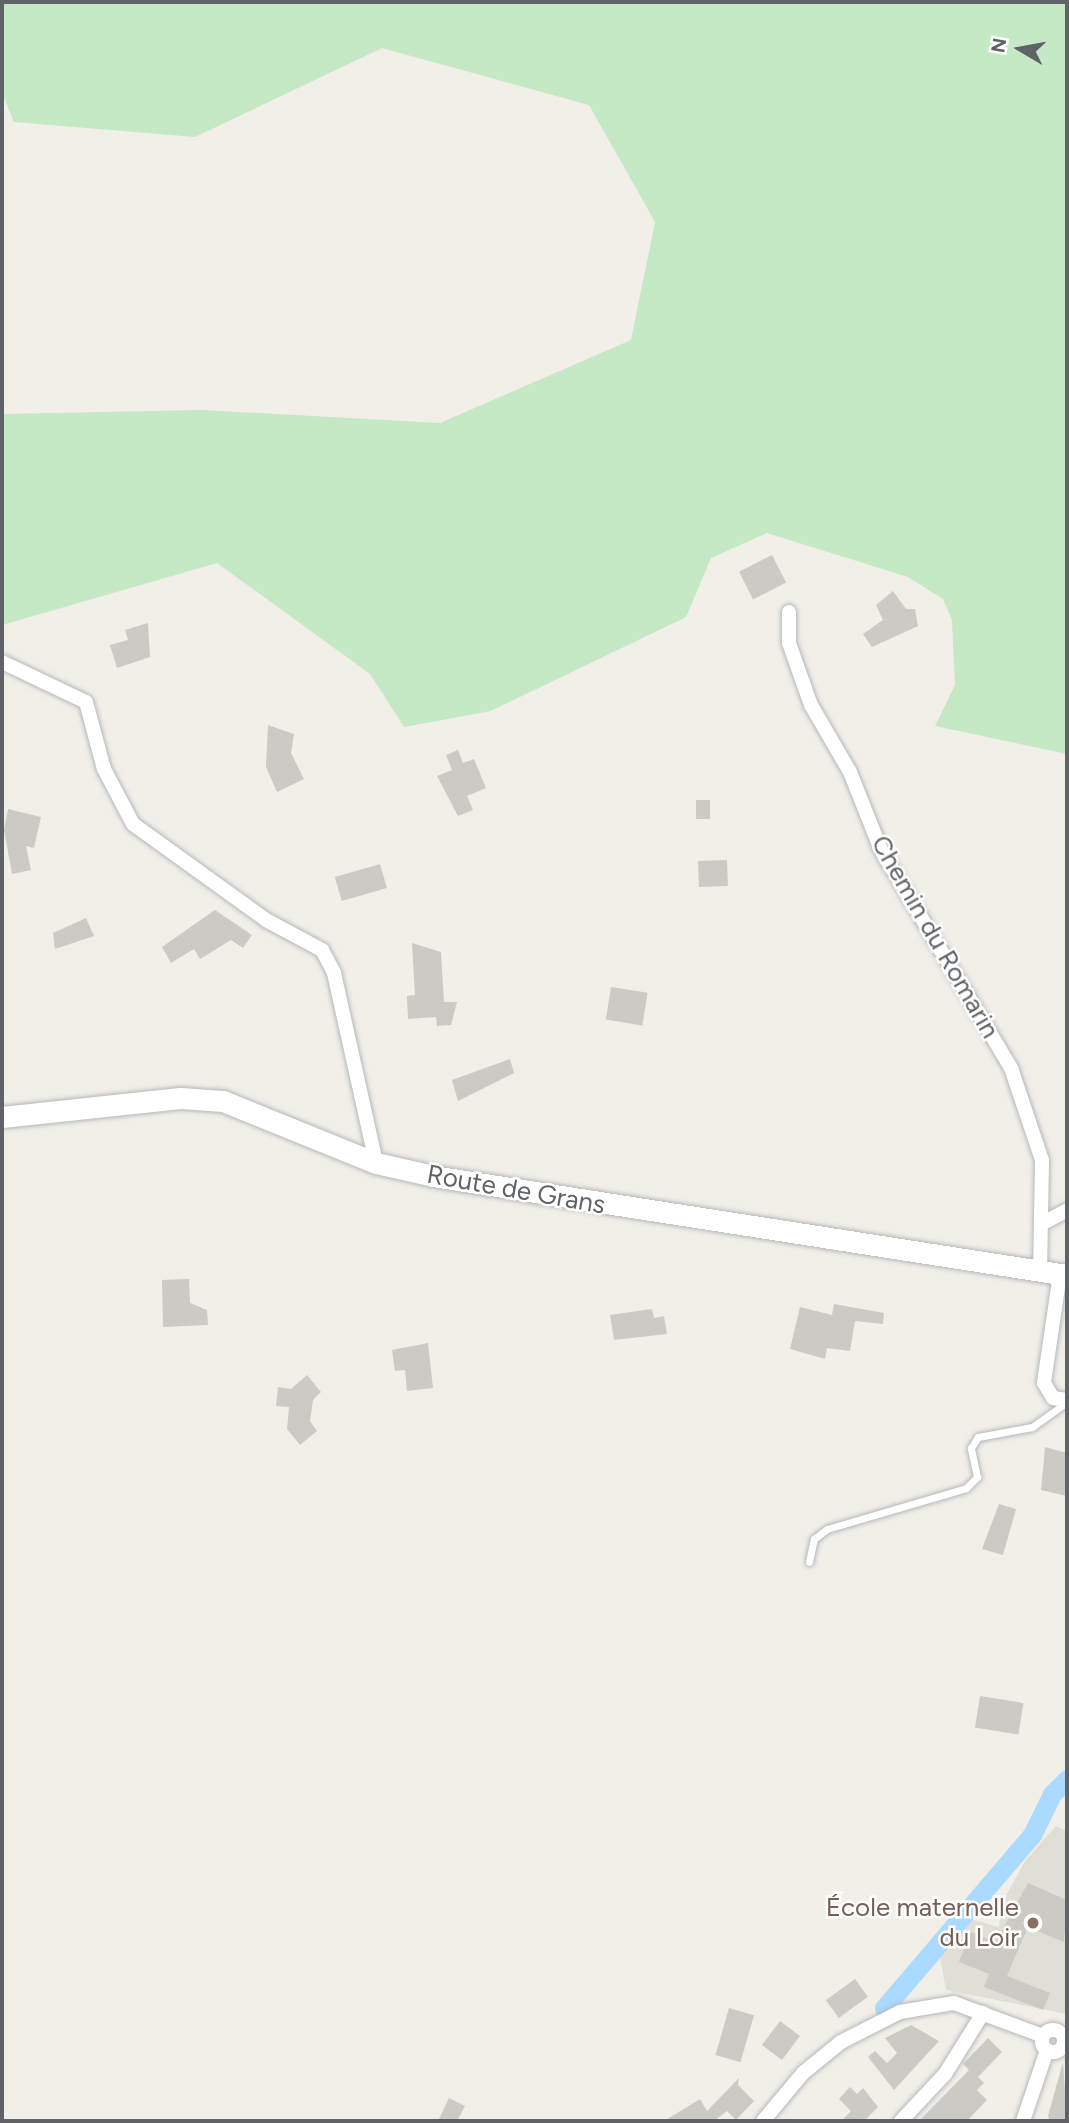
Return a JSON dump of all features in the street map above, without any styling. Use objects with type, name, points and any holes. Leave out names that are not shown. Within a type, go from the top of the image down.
[{"type":"street","name":"Chemin du Romarin","points":[[789,612],[789,643],[811,705],[850,772],[881,850],[1011,1068],[1042,1160],[1042,1223],[1056,1273],[1044,1383],[1053,1398],[1067,1401]]},
{"type":"street","points":[[2,662],[86,702],[104,769],[132,824],[266,920],[322,950],[334,973],[376,1163]]},
{"type":"street","name":"Route de Grans","points":[[2,1117],[180,1098],[223,1101],[376,1163],[565,1201],[1056,1273]]},
{"type":"street","points":[[1042,1223],[1067,1210]]},
{"type":"street","points":[[762,2121],[803,2073],[841,2042],[900,2012],[954,2003],[982,2013],[1045,2043],[1065,2043]]},
{"type":"street","points":[[901,2121],[945,2074],[982,2013]]},
{"type":"street","points":[[1023,2121],[1045,2043]]},
{"type":"lane","points":[[809,1562],[814,1539],[834,1525],[966,1488],[977,1477],[971,1448],[978,1437],[1032,1427],[1067,1401]]},
{"type":"shaded area","name":"École maternelle du Loir","points":[[1056,1826],[1067,1831],[1067,2014],[946,1990],[940,1958],[970,1919],[999,1927],[1002,1903],[1025,1861]]},
{"type":"green space","points":[[2,2],[1067,2],[1067,754],[935,726],[955,685],[952,620],[943,599],[908,577],[767,533],[711,558],[686,617],[491,711],[404,727],[370,674],[217,563],[2,625],[2,414],[202,410],[440,423],[631,340],[655,222],[589,105],[382,48],[195,137],[14,122],[2,93]]},
{"type":"building","points":[[772,555],[786,583],[753,599],[739,572]]},
{"type":"building","points":[[893,591],[906,609],[915,609],[918,626],[872,647],[863,634],[883,620],[876,605]]},
{"type":"building","points":[[148,623],[150,657],[117,668],[110,645],[128,640],[125,630]]},
{"type":"building","points":[[268,725],[294,734],[291,753],[304,779],[277,792],[266,767]]},
{"type":"building","points":[[458,750],[463,763],[474,759],[486,788],[467,796],[473,810],[458,816],[437,776],[452,770],[446,755]]},
{"type":"building","points":[[696,800],[710,800],[710,819],[696,819]]},
{"type":"building","points":[[8,809],[41,817],[34,848],[26,846],[31,870],[12,874],[4,830]]},
{"type":"building","points":[[727,860],[728,886],[699,887],[698,861]]},
{"type":"building","points":[[380,864],[387,888],[342,901],[335,877]]},
{"type":"building","points":[[215,910],[252,935],[243,948],[231,940],[200,959],[194,949],[171,963],[162,947]]},
{"type":"building","points":[[86,918],[94,936],[55,949],[53,933]]},
{"type":"building","points":[[412,943],[441,952],[444,1002],[457,1002],[451,1025],[437,1026],[436,1017],[408,1019],[407,996],[415,995]]},
{"type":"building","points":[[611,987],[648,993],[642,1025],[606,1020]]},
{"type":"building","points":[[510,1059],[514,1073],[458,1101],[452,1080]]},
{"type":"building","points":[[189,1279],[190,1303],[207,1310],[208,1325],[163,1327],[162,1280]]},
{"type":"building","points":[[834,1304],[884,1313],[883,1324],[855,1321],[850,1351],[827,1348],[825,1359],[790,1349],[800,1307],[832,1315]]},
{"type":"building","points":[[652,1309],[654,1318],[664,1316],[667,1334],[614,1340],[610,1315]]},
{"type":"building","points":[[428,1343],[433,1388],[407,1391],[405,1370],[395,1371],[392,1350]]},
{"type":"building","points":[[307,1375],[321,1392],[313,1400],[310,1421],[317,1431],[300,1445],[287,1429],[289,1407],[276,1406],[278,1387],[291,1389]]},
{"type":"building","points":[[1045,1447],[1067,1453],[1067,1496],[1041,1490]]},
{"type":"building","points":[[999,1504],[1016,1509],[1003,1555],[982,1549]]},
{"type":"building","points":[[980,1696],[1023,1703],[1018,1734],[975,1728]]},
{"type":"building","points":[[1028,1883],[1067,1900],[1064,1942],[1028,1927],[1007,1976],[1050,1993],[1043,2010],[984,1987],[989,1974],[959,1962],[971,1932],[996,1942]]},
{"type":"building","points":[[855,1979],[868,1997],[839,2018],[826,2000]]},
{"type":"building","points":[[729,2008],[754,2015],[740,2062],[715,2055]]},
{"type":"building","points":[[780,2021],[800,2036],[782,2060],[762,2045]]},
{"type":"building","points":[[911,2025],[939,2041],[894,2090],[868,2057],[875,2051],[887,2063],[897,2053],[885,2038]]},
{"type":"building","points":[[988,2038],[1002,2052],[978,2077],[984,2083],[977,2090],[987,2100],[967,2121],[919,2121],[969,2070],[963,2064]]},
{"type":"building","points":[[1063,2062],[1067,2121],[1050,2121],[1048,2116]]},
{"type":"building","points":[[739,2078],[738,2085],[754,2101],[736,2120],[727,2111],[714,2121],[664,2121],[700,2099],[707,2111]]},
{"type":"building","points":[[850,2087],[857,2094],[863,2088],[878,2107],[864,2121],[841,2121],[851,2111],[839,2099]]},
{"type":"building","points":[[449,2098],[465,2106],[457,2121],[438,2121]]},
{"type":"waterway","points":[[884,2008],[1032,1835],[1052,1794],[1067,1779]]},
{"type":"place","name":"École maternelle du Loir","points":[[1033,1923]]}]
